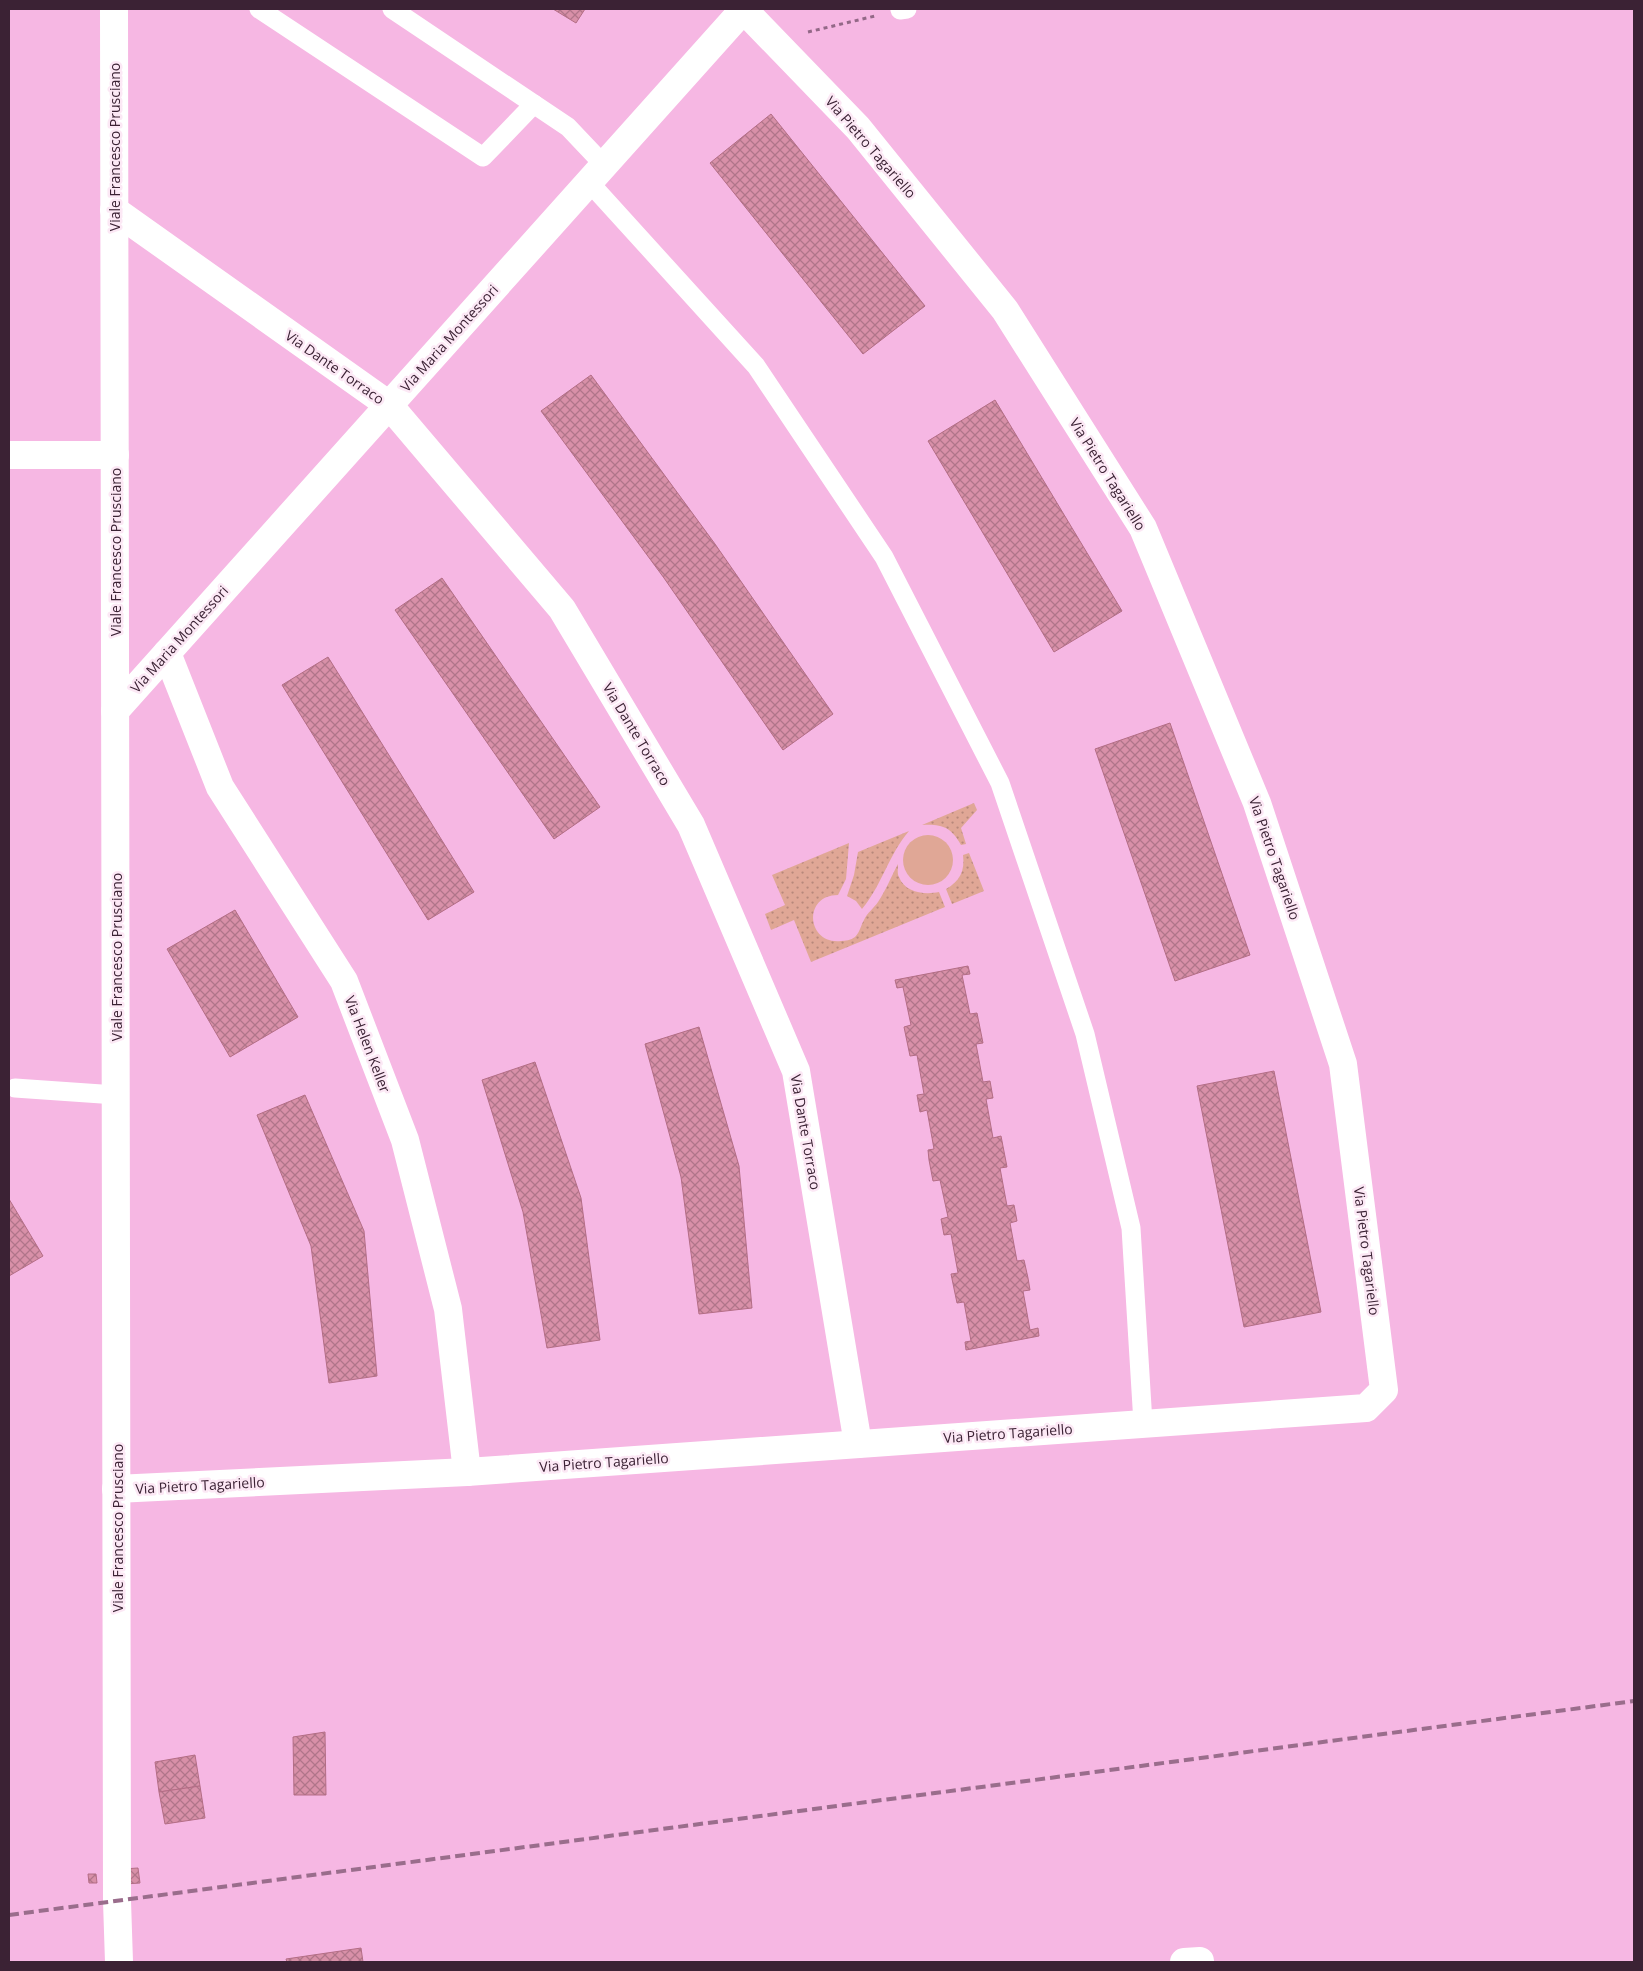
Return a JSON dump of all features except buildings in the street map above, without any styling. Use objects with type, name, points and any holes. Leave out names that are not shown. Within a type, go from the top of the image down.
[{"type":"street","name":"Viale Francesco Prusciano","points":[[114,9],[116,1489],[119,1962]]},
{"type":"street","name":"Via Pietro Tagariello","points":[[116,1489],[467,1472],[1366,1408],[1384,1390],[1343,1064],[1257,803],[1143,528],[1005,310],[858,128],[743,9]]},
{"type":"street","name":"Via Maria Montessori","points":[[115,711],[743,9]]},
{"type":"street","name":"Via Dante Torraco","points":[[114,210],[389,405],[562,609],[691,825],[796,1071],[858,1444]]},
{"type":"street","points":[[9,455],[115,455]]},
{"type":"street","name":"Via Helen Keller","points":[[167,653],[220,787],[344,981],[405,1140],[448,1309],[467,1472]]},
{"type":"street","points":[[1184,1962],[1200,1960],[1200,1962]]},
{"type":"lane","points":[[259,9],[483,157],[534,104]]},
{"type":"lane","points":[[392,9],[568,127],[596,174],[756,366],[884,557],[1000,783],[1085,1034],[1131,1228],[1143,1423]]},
{"type":"lane","points":[[15,1088],[116,1095]]},
{"type":"path","points":[[774,40],[904,9]]},
{"type":"shaded area","points":[[974,803],[977,810],[961,828],[966,844],[961,845],[950,830],[935,825],[922,825]]},
{"type":"shaded area","points":[[909,831],[862,909],[856,901],[847,896],[854,875],[858,852]]},
{"type":"shaded area","points":[[923,835],[933,835],[946,842],[953,855],[953,865],[946,878],[933,885],[923,885],[914,881],[907,874],[903,865],[903,855],[907,846],[914,839]]},
{"type":"shaded area","points":[[849,843],[846,879],[838,895],[826,897],[814,911],[813,920],[821,936],[830,940],[841,941],[855,937],[865,917],[881,897],[898,864],[898,876],[906,887],[922,893],[939,892],[945,907],[811,962],[794,920],[771,930],[765,914],[785,905],[772,875]]},
{"type":"shaded area","points":[[969,853],[984,891],[952,904],[946,889],[958,879],[962,871],[963,855]]},
{"type":"railway","points":[[9,1915],[1634,1701]]}]
